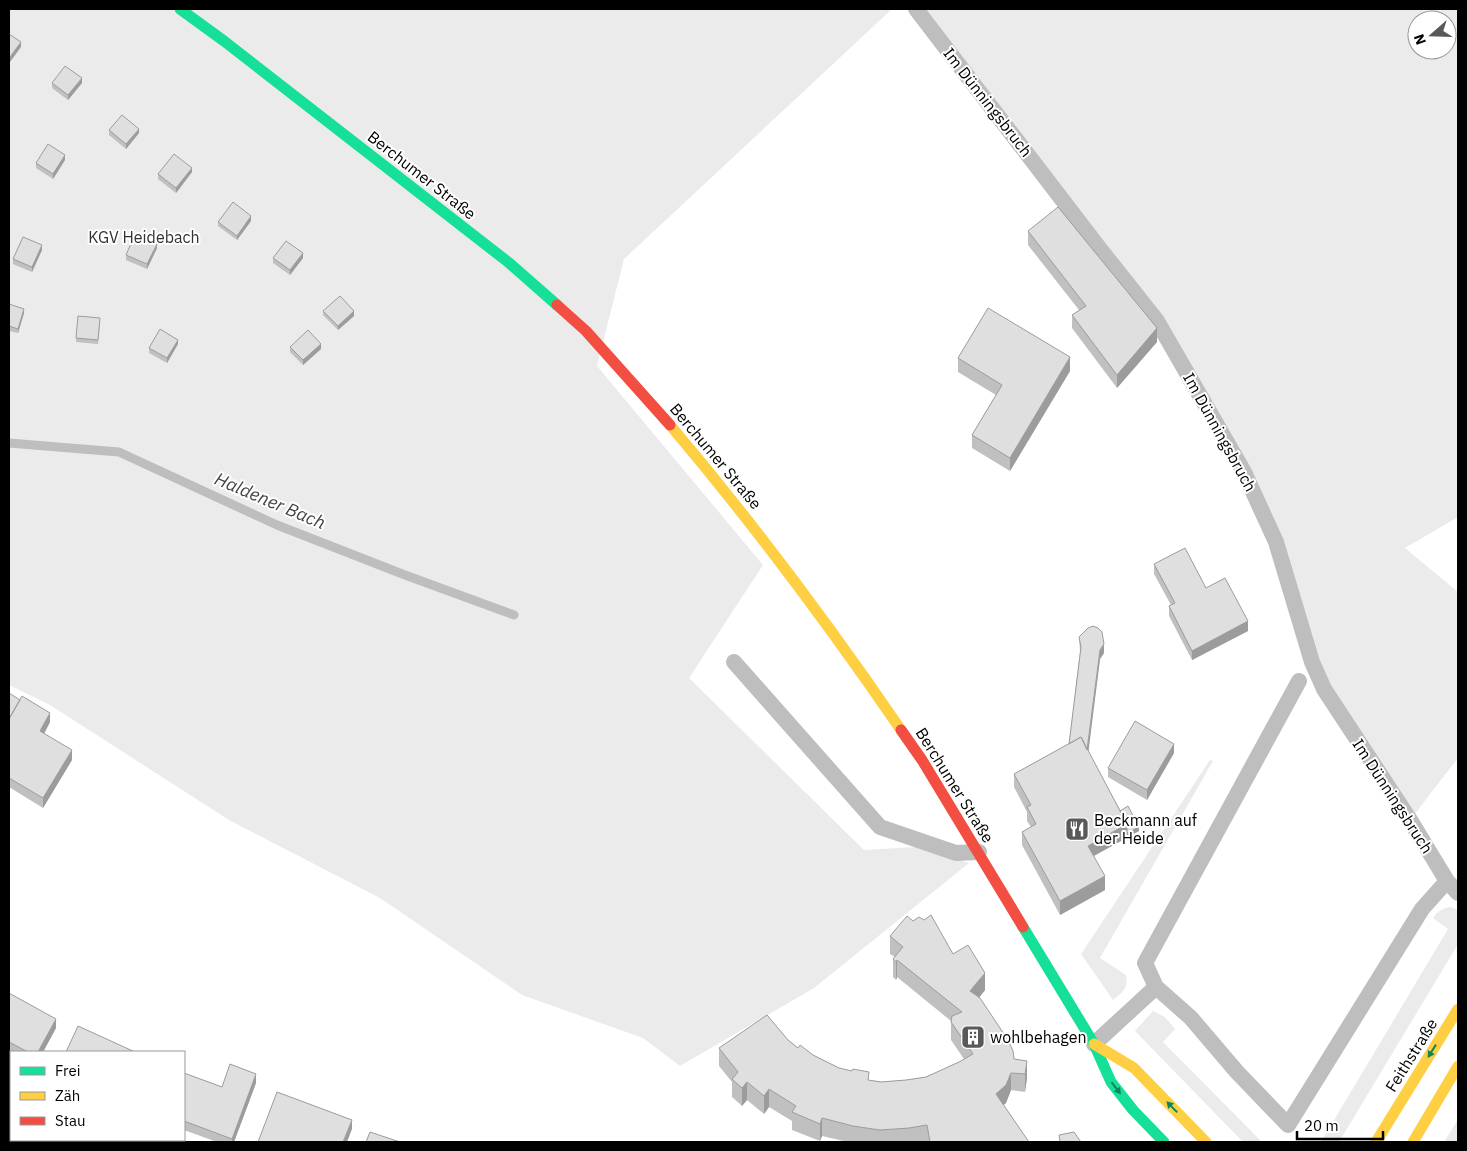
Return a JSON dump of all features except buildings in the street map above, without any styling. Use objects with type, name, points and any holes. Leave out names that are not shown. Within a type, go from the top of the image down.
[{"type":"main road","name":"Berchumer Straße","points":[[180,9],[224,41],[508,262],[586,331],[633,382],[719,483],[795,580],[864,676],[922,760],[978,852],[1094,1044],[1111,1082],[1133,1110],[1164,1142]]},
{"type":"main road","name":"Feithstraße","points":[[1376,1142],[1458,1010]]},
{"type":"main road","name":"Berchumer Straße","points":[[1094,1044],[1134,1068],[1206,1142]]},
{"type":"main road","points":[[1413,1142],[1458,1066]]},
{"type":"lane","name":"Im Dünningsbruch","points":[[916,9],[1100,249],[1158,321],[1244,472],[1276,542],[1312,662],[1324,690],[1453,887]]},
{"type":"lane","points":[[734,662],[880,827],[956,853],[978,852]]},
{"type":"lane","points":[[1299,681],[1145,964],[1156,987],[1191,1018],[1237,1072],[1288,1125],[1422,909],[1453,887]]},
{"type":"lane","points":[[1094,1044],[1156,987]]},
{"type":"green space","name":"KGV Heidebach","points":[[9,9],[892,9],[624,259],[597,366],[763,565],[689,678],[864,850],[917,847],[969,863],[814,988],[680,1066],[643,1038],[522,995],[380,898],[229,820],[50,705],[9,685]]},
{"type":"green space","points":[[921,9],[1458,9],[1458,517],[1405,548],[1458,592],[1458,758],[1410,820],[1324,689],[1276,542],[1205,402]]},
{"type":"green space","points":[[1210,760],[1213,761],[1100,958],[1126,975],[1126,987],[1113,1000],[1081,954]]},
{"type":"green space","points":[[1450,907],[1456,909],[1458,913],[1458,944],[1339,1142],[1321,1142],[1448,929],[1433,918],[1440,911]]},
{"type":"green space","points":[[1153,1011],[1165,1017],[1175,1029],[1163,1042],[1262,1142],[1243,1142],[1135,1031]]},
{"type":"green space","points":[[1458,1119],[1458,1142],[1444,1142],[1457,1121]]},
{"type":"waterway","name":"Haldener Bach","points":[[9,443],[119,452],[277,525],[514,615]]},
{"type":"traffic: fast","points":[[180,9],[224,41],[508,262],[557,305]]},
{"type":"traffic: fast","points":[[1023,927],[1094,1044],[1111,1082],[1133,1110],[1164,1142]]},
{"type":"traffic: slow","points":[[670,425],[790,575],[901,730]]},
{"type":"traffic: slow","points":[[1376,1142],[1458,1009]]},
{"type":"traffic: slow","points":[[1094,1044],[1134,1068],[1206,1142]]},
{"type":"traffic: slow","points":[[1413,1142],[1458,1066]]},
{"type":"traffic: jam","points":[[557,305],[586,331],[670,425]]},
{"type":"traffic: jam","points":[[901,730],[922,760],[1023,927]]},
{"type":"place","name":"Beckmann auf der Heide","points":[[1077,829]]},
{"type":"place","name":"wohlbehagen","points":[[973,1037]]}]
